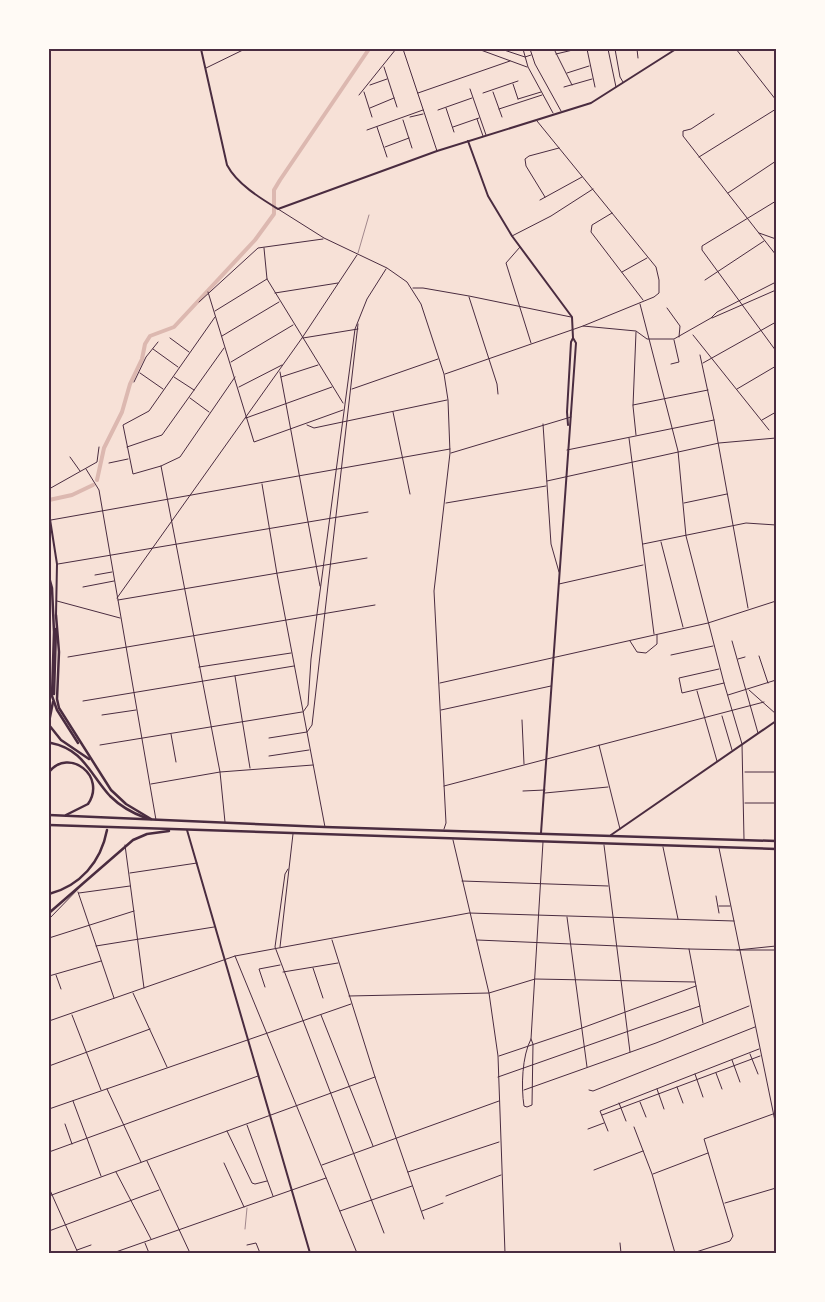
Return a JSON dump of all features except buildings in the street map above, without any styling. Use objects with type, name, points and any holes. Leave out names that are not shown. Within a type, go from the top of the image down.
[{"type":"highway","points":[[49,577],[52,588],[54,632],[54,703],[78,743]]},
{"type":"highway","points":[[54,632],[56,615]]},
{"type":"highway","points":[[56,615],[56,679],[49,724],[58,737],[92,762]]},
{"type":"highway","points":[[56,615],[59,652],[58,705],[92,762],[119,799],[154,820]]},
{"type":"highway","points":[[50,743],[68,748],[80,757],[106,791],[123,807],[154,820]]},
{"type":"highway","points":[[49,772],[61,764],[72,763],[86,770],[93,782],[93,792],[88,804],[64,815]]},
{"type":"highway","points":[[49,815],[325,827],[776,840]]},
{"type":"highway","points":[[49,825],[175,830]]},
{"type":"highway","points":[[49,894],[68,887],[86,873],[100,853],[108,830]]},
{"type":"highway","points":[[49,912],[125,845],[140,836],[175,830],[776,849]]},
{"type":"street","points":[[201,49],[227,165],[234,176],[271,204],[324,238],[387,268],[413,288],[421,304],[444,374],[448,400],[450,453],[446,503],[434,591],[446,823],[444,830]]},
{"type":"street","points":[[206,68],[245,49]]},
{"type":"street","points":[[359,95],[396,49]]},
{"type":"street","points":[[403,49],[437,151]]},
{"type":"street","points":[[478,49],[528,68]]},
{"type":"street","points":[[501,49],[525,57],[532,55]]},
{"type":"street","points":[[523,49],[528,68],[553,114]]},
{"type":"street","points":[[530,49],[535,64],[561,112]]},
{"type":"street","points":[[554,49],[572,85]]},
{"type":"street","points":[[556,54],[577,49]]},
{"type":"street","points":[[587,49],[595,87]]},
{"type":"street","points":[[608,49],[616,87]]},
{"type":"street","points":[[615,49],[620,77],[624,82]]},
{"type":"street","points":[[636,49],[638,58]]},
{"type":"street","points":[[277,208],[437,151],[591,102],[676,49]]},
{"type":"street","points":[[736,49],[776,100]]},
{"type":"street","points":[[417,93],[510,61]]},
{"type":"street","points":[[384,66],[397,107]]},
{"type":"street","points":[[566,73],[591,66]]},
{"type":"street","points":[[368,86],[388,78]]},
{"type":"street","points":[[564,87],[593,78]]},
{"type":"street","points":[[484,94],[518,81]]},
{"type":"street","points":[[513,83],[520,102]]},
{"type":"street","points":[[470,89],[485,135]]},
{"type":"street","points":[[492,90],[502,117]]},
{"type":"street","points":[[363,91],[372,117]]},
{"type":"street","points":[[518,99],[541,92]]},
{"type":"street","points":[[499,109],[543,95]]},
{"type":"street","points":[[369,108],[395,98]]},
{"type":"street","points":[[438,110],[473,98]]},
{"type":"street","points":[[446,107],[454,132]]},
{"type":"street","points":[[698,157],[776,108]]},
{"type":"street","points":[[368,130],[423,110]]},
{"type":"street","points":[[410,116],[424,113]]},
{"type":"street","points":[[714,114],[681,133],[776,255]]},
{"type":"street","points":[[452,127],[479,118]]},
{"type":"street","points":[[402,119],[412,148]]},
{"type":"street","points":[[444,374],[583,326],[640,304],[643,300],[654,297],[659,292],[656,267],[536,119]]},
{"type":"street","points":[[377,127],[387,157]]},
{"type":"street","points":[[384,147],[409,138]]},
{"type":"street","points":[[468,141],[485,190],[512,236],[572,317],[573,338],[576,343],[541,833]]},
{"type":"street","points":[[545,197],[526,166],[525,159],[529,156],[560,148]]},
{"type":"street","points":[[727,193],[776,160]]},
{"type":"street","points":[[540,200],[583,177]]},
{"type":"street","points":[[512,236],[551,216],[593,189]]},
{"type":"street","points":[[776,201],[702,246],[702,250],[717,273],[776,351]]},
{"type":"street","points":[[613,212],[590,228],[643,300]]},
{"type":"street","points":[[758,232],[776,239]]},
{"type":"street","points":[[199,302],[255,250],[324,238]]},
{"type":"street","points":[[705,280],[764,240]]},
{"type":"street","points":[[520,247],[506,263],[531,344]]},
{"type":"street","points":[[264,248],[267,279],[293,325],[344,404]]},
{"type":"street","points":[[117,599],[192,496],[358,254]]},
{"type":"street","points":[[621,272],[648,258]]},
{"type":"street","points":[[100,745],[303,712],[308,705],[311,659],[337,470],[341,422],[355,329],[367,299],[387,268]]},
{"type":"street","points":[[214,312],[267,279]]},
{"type":"street","points":[[711,318],[717,312],[776,282]]},
{"type":"street","points":[[275,294],[338,283]]},
{"type":"street","points":[[413,288],[468,296],[572,317]]},
{"type":"street","points":[[583,326],[636,332],[648,339],[674,340],[711,318],[776,290]]},
{"type":"street","points":[[208,292],[254,442],[307,425],[343,410]]},
{"type":"street","points":[[468,296],[490,358],[498,394]]},
{"type":"street","points":[[222,336],[280,302]]},
{"type":"street","points":[[640,304],[678,451],[686,536],[724,684],[742,744],[744,840]]},
{"type":"street","points":[[667,308],[680,326],[678,338]]},
{"type":"street","points":[[215,317],[145,414],[123,425],[128,458],[133,474],[161,466],[180,457],[234,377]]},
{"type":"street","points":[[703,363],[776,322]]},
{"type":"street","points":[[269,738],[307,732],[312,725],[329,566],[349,420],[358,323]]},
{"type":"street","points":[[230,362],[293,325]]},
{"type":"street","points":[[302,338],[359,328]]},
{"type":"street","points":[[636,332],[634,341],[633,406],[636,436]]},
{"type":"street","points":[[693,335],[769,430]]},
{"type":"street","points":[[170,338],[189,352]]},
{"type":"street","points":[[569,426],[567,417],[568,391],[571,342],[573,338]]},
{"type":"street","points":[[671,364],[679,362],[674,340]]},
{"type":"street","points":[[134,382],[158,342]]},
{"type":"street","points":[[153,348],[178,368]]},
{"type":"street","points":[[126,447],[162,435],[224,348]]},
{"type":"street","points":[[700,355],[714,420],[748,609]]},
{"type":"street","points":[[352,389],[439,359]]},
{"type":"street","points":[[280,377],[318,364]]},
{"type":"street","points":[[238,388],[273,368],[283,365]]},
{"type":"street","points":[[736,389],[776,366]]},
{"type":"street","points":[[279,371],[315,567],[321,589]]},
{"type":"street","points":[[139,372],[164,390]]},
{"type":"street","points":[[348,372],[354,372]]},
{"type":"street","points":[[173,376],[194,390]]},
{"type":"street","points":[[246,418],[332,387]]},
{"type":"street","points":[[633,406],[708,390]]},
{"type":"street","points":[[568,391],[573,391]]},
{"type":"street","points":[[190,397],[210,412]]},
{"type":"street","points":[[307,425],[314,428],[448,400]]},
{"type":"street","points":[[392,411],[410,494]]},
{"type":"street","points":[[762,420],[776,412]]},
{"type":"street","points":[[450,453],[571,417]]},
{"type":"street","points":[[567,450],[714,420]]},
{"type":"street","points":[[543,424],[550,544],[559,572]]},
{"type":"street","points":[[629,438],[654,635]]},
{"type":"street","points":[[547,480],[718,442],[776,438]]},
{"type":"street","points":[[49,490],[97,462],[99,447]]},
{"type":"street","points":[[51,520],[337,470],[450,448]]},
{"type":"street","points":[[70,457],[81,472]]},
{"type":"street","points":[[109,463],[128,458]]},
{"type":"street","points":[[161,466],[192,636],[220,772],[226,823]]},
{"type":"street","points":[[86,469],[99,490],[150,784],[154,820]]},
{"type":"street","points":[[262,483],[285,620],[325,827]]},
{"type":"street","points":[[446,503],[547,486]]},
{"type":"street","points":[[684,503],[727,494]]},
{"type":"street","points":[[57,564],[176,546],[368,512]]},
{"type":"street","points":[[49,513],[57,564],[56,615]]},
{"type":"street","points":[[642,544],[746,523],[776,525]]},
{"type":"street","points":[[661,541],[683,628]]},
{"type":"street","points":[[117,599],[184,590],[367,558]]},
{"type":"street","points":[[558,584],[644,564]]},
{"type":"street","points":[[95,575],[113,572]]},
{"type":"street","points":[[83,587],[114,581]]},
{"type":"street","points":[[321,589],[327,589]]},
{"type":"street","points":[[56,601],[120,618]]},
{"type":"street","points":[[439,683],[708,623],[776,601]]},
{"type":"street","points":[[68,657],[375,605]]},
{"type":"street","points":[[630,641],[637,652],[646,654],[657,644],[657,634]]},
{"type":"street","points":[[315,635],[321,636]]},
{"type":"street","points":[[732,641],[748,690],[758,734]]},
{"type":"street","points":[[671,655],[714,646]]},
{"type":"street","points":[[198,667],[292,653]]},
{"type":"street","points":[[759,656],[768,683]]},
{"type":"street","points":[[737,660],[746,657]]},
{"type":"street","points":[[311,659],[318,660]]},
{"type":"street","points":[[84,701],[294,666]]},
{"type":"street","points":[[720,669],[678,679],[681,693],[724,684]]},
{"type":"street","points":[[235,676],[250,769]]},
{"type":"street","points":[[728,696],[776,680]]},
{"type":"street","points":[[440,710],[551,686]]},
{"type":"street","points":[[697,690],[717,762]]},
{"type":"street","points":[[748,690],[776,714]]},
{"type":"street","points":[[443,786],[705,717],[751,707],[764,702]]},
{"type":"street","points":[[102,715],[137,710]]},
{"type":"street","points":[[721,714],[732,751]]},
{"type":"street","points":[[522,720],[524,765]]},
{"type":"street","points":[[611,835],[776,721]]},
{"type":"street","points":[[170,733],[176,762]]},
{"type":"street","points":[[599,745],[608,788],[620,830]]},
{"type":"street","points":[[269,756],[310,750]]},
{"type":"street","points":[[150,784],[220,772],[313,765]]},
{"type":"street","points":[[744,772],[776,772]]},
{"type":"street","points":[[523,791],[545,792],[608,788]]},
{"type":"street","points":[[744,803],[776,803]]},
{"type":"street","points":[[187,829],[310,1253]]},
{"type":"street","points":[[280,946],[293,833]]},
{"type":"street","points":[[453,839],[461,881],[489,993],[498,1056],[505,1253]]},
{"type":"street","points":[[531,1039],[527,1046],[525,1069],[524,1106],[527,1107],[532,1105],[534,1066],[531,1039],[543,842]]},
{"type":"street","points":[[604,844],[630,1052]]},
{"type":"street","points":[[125,845],[139,938],[144,988]]},
{"type":"street","points":[[663,846],[678,919]]},
{"type":"street","points":[[719,848],[776,1126]]},
{"type":"street","points":[[129,873],[197,863]]},
{"type":"street","points":[[288,868],[285,874],[275,947],[384,1233]]},
{"type":"street","points":[[49,919],[78,892],[85,881]]},
{"type":"street","points":[[461,881],[608,886]]},
{"type":"street","points":[[78,892],[131,886]]},
{"type":"street","points":[[78,892],[114,998]]},
{"type":"street","points":[[716,896],[719,913]]},
{"type":"street","points":[[719,906],[731,906]]},
{"type":"street","points":[[49,938],[134,911]]},
{"type":"street","points":[[49,1021],[235,956],[280,946],[469,913],[734,921]]},
{"type":"street","points":[[567,916],[587,1067]]},
{"type":"street","points":[[96,946],[215,927]]},
{"type":"street","points":[[331,938],[348,996],[424,1219]]},
{"type":"street","points":[[476,940],[689,949],[776,950]]},
{"type":"street","points":[[740,950],[776,946]]},
{"type":"street","points":[[689,949],[704,1024]]},
{"type":"street","points":[[235,956],[357,1253]]},
{"type":"street","points":[[49,976],[101,961]]},
{"type":"street","points":[[283,972],[339,963]]},
{"type":"street","points":[[265,987],[259,969],[281,965]]},
{"type":"street","points":[[312,968],[323,998]]},
{"type":"street","points":[[56,974],[61,989]]},
{"type":"street","points":[[348,996],[489,993],[535,979],[695,982]]},
{"type":"street","points":[[498,1056],[582,1028],[696,986]]},
{"type":"street","points":[[133,992],[167,1068]]},
{"type":"street","points":[[49,1110],[351,1004]]},
{"type":"street","points":[[498,1077],[534,1066],[700,1006]]},
{"type":"street","points":[[524,1090],[750,1006]]},
{"type":"street","points":[[72,1014],[101,1091]]},
{"type":"street","points":[[321,1014],[373,1147]]},
{"type":"street","points":[[589,1090],[593,1091],[755,1027]]},
{"type":"street","points":[[49,1066],[150,1029]]},
{"type":"street","points":[[608,1131],[600,1111],[760,1049]]},
{"type":"street","points":[[749,1053],[758,1074]]},
{"type":"street","points":[[602,1115],[762,1055]]},
{"type":"street","points":[[732,1060],[740,1082]]},
{"type":"street","points":[[716,1073],[722,1089]]},
{"type":"street","points":[[695,1074],[703,1096]]},
{"type":"street","points":[[49,1152],[259,1076]]},
{"type":"street","points":[[50,1195],[375,1077]]},
{"type":"street","points":[[677,1087],[683,1103]]},
{"type":"street","points":[[107,1089],[142,1162]]},
{"type":"street","points":[[656,1089],[664,1109]]},
{"type":"street","points":[[73,1101],[102,1177]]},
{"type":"street","points":[[640,1101],[646,1118]]},
{"type":"street","points":[[321,1165],[499,1102]]},
{"type":"street","points":[[619,1103],[626,1121]]},
{"type":"street","points":[[693,1253],[731,1240],[733,1236],[704,1139],[774,1113]]},
{"type":"street","points":[[588,1130],[605,1122]]},
{"type":"street","points":[[64,1124],[72,1144]]},
{"type":"street","points":[[246,1124],[274,1197]]},
{"type":"street","points":[[634,1127],[652,1174],[675,1253]]},
{"type":"street","points":[[227,1131],[252,1183],[267,1181]]},
{"type":"street","points":[[408,1172],[500,1142]]},
{"type":"street","points":[[594,1170],[644,1151]]},
{"type":"street","points":[[652,1174],[708,1153]]},
{"type":"street","points":[[147,1161],[190,1253]]},
{"type":"street","points":[[224,1164],[244,1207]]},
{"type":"street","points":[[116,1172],[151,1240]]},
{"type":"street","points":[[446,1196],[502,1175]]},
{"type":"street","points":[[113,1253],[326,1178]]},
{"type":"street","points":[[339,1212],[412,1186]]},
{"type":"street","points":[[49,1188],[50,1195],[78,1253]]},
{"type":"street","points":[[724,1204],[776,1188]]},
{"type":"street","points":[[49,1231],[159,1190]]},
{"type":"street","points":[[422,1211],[443,1203]]},
{"type":"street","points":[[145,1242],[149,1253]]},
{"type":"street","points":[[247,1245],[256,1243],[260,1253]]},
{"type":"street","points":[[620,1244],[622,1253]]},
{"type":"street","points":[[77,1250],[91,1245]]},
{"type":"lane","points":[[358,254],[369,215]]},
{"type":"lane","points":[[246,1228],[247,1206]]},
{"type":"waterway","points":[[97,480],[104,448],[122,412],[130,384],[142,359],[145,344],[150,336],[174,327],[255,240],[274,214],[274,190],[369,49]]},
{"type":"waterway","points":[[49,500],[72,495],[93,485]]}]
